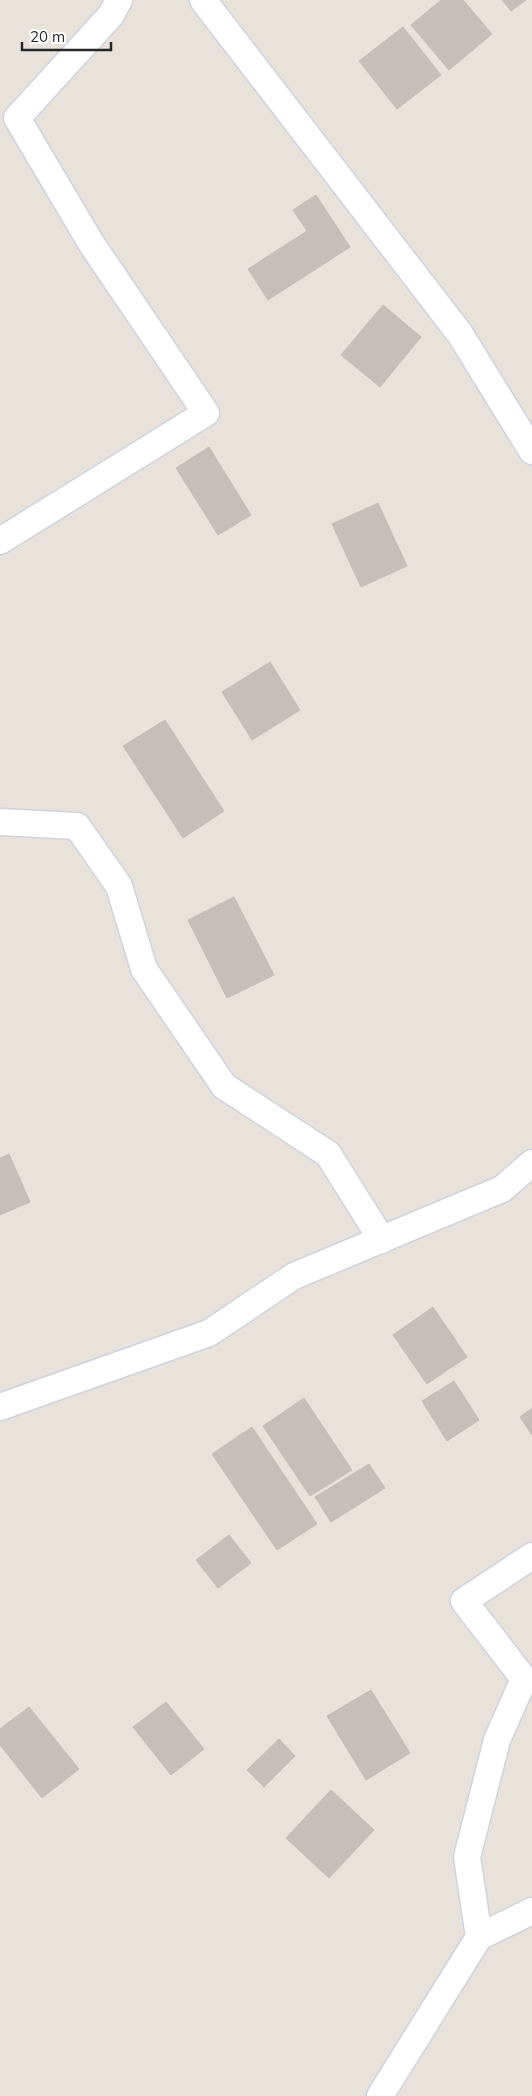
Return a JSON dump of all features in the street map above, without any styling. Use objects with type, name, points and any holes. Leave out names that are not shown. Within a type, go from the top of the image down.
[{"type":"street","points":[[0,541],[206,413],[91,243],[17,118],[111,15],[118,0]]},
{"type":"street","points":[[203,0],[460,334],[532,451]]},
{"type":"street","points":[[0,822],[76,826],[118,886],[144,969],[224,1086],[328,1154],[382,1240]]},
{"type":"street","points":[[0,1406],[209,1333],[294,1276],[502,1189],[532,1163]]},
{"type":"street","points":[[478,1937],[467,1857],[497,1740],[524,1679],[464,1601],[532,1556]]},
{"type":"street","points":[[380,2096],[478,1937],[532,1911]]},
{"type":"building","points":[[441,0],[463,0],[492,34],[449,70],[411,25]]},
{"type":"building","points":[[502,0],[526,0],[511,11]]},
{"type":"building","points":[[403,27],[441,75],[397,109],[359,61]]},
{"type":"building","points":[[316,195],[350,247],[268,300],[248,269],[307,231],[293,210]]},
{"type":"building","points":[[383,305],[421,337],[380,387],[341,355]]},
{"type":"building","points":[[209,447],[251,515],[218,535],[176,468]]},
{"type":"building","points":[[378,503],[407,566],[361,587],[332,524]]},
{"type":"building","points":[[270,662],[300,710],[252,740],[222,692]]},
{"type":"building","points":[[165,720],[224,811],[183,838],[123,746]]},
{"type":"building","points":[[234,897],[274,975],[227,998],[188,920]]},
{"type":"building","points":[[9,1154],[30,1202],[0,1215],[0,1158]]},
{"type":"building","points":[[433,1307],[467,1357],[427,1384],[393,1335]]},
{"type":"building","points":[[454,1381],[479,1420],[447,1441],[422,1401]]},
{"type":"building","points":[[304,1398],[352,1470],[310,1496],[263,1426]]},
{"type":"building","points":[[532,1408],[532,1435],[520,1417]]},
{"type":"building","points":[[252,1427],[317,1524],[277,1550],[212,1454]]},
{"type":"building","points":[[369,1464],[385,1488],[331,1522],[315,1497]]},
{"type":"building","points":[[229,1535],[251,1563],[218,1588],[196,1560]]},
{"type":"building","points":[[371,1690],[410,1753],[366,1780],[327,1716]]},
{"type":"building","points":[[166,1702],[204,1749],[171,1775],[133,1727]]},
{"type":"building","points":[[29,1707],[79,1769],[42,1798],[0,1745],[0,1729]]},
{"type":"building","points":[[279,1739],[295,1756],[264,1787],[247,1770]]},
{"type":"building","points":[[331,1790],[374,1830],[329,1878],[286,1838]]}]
